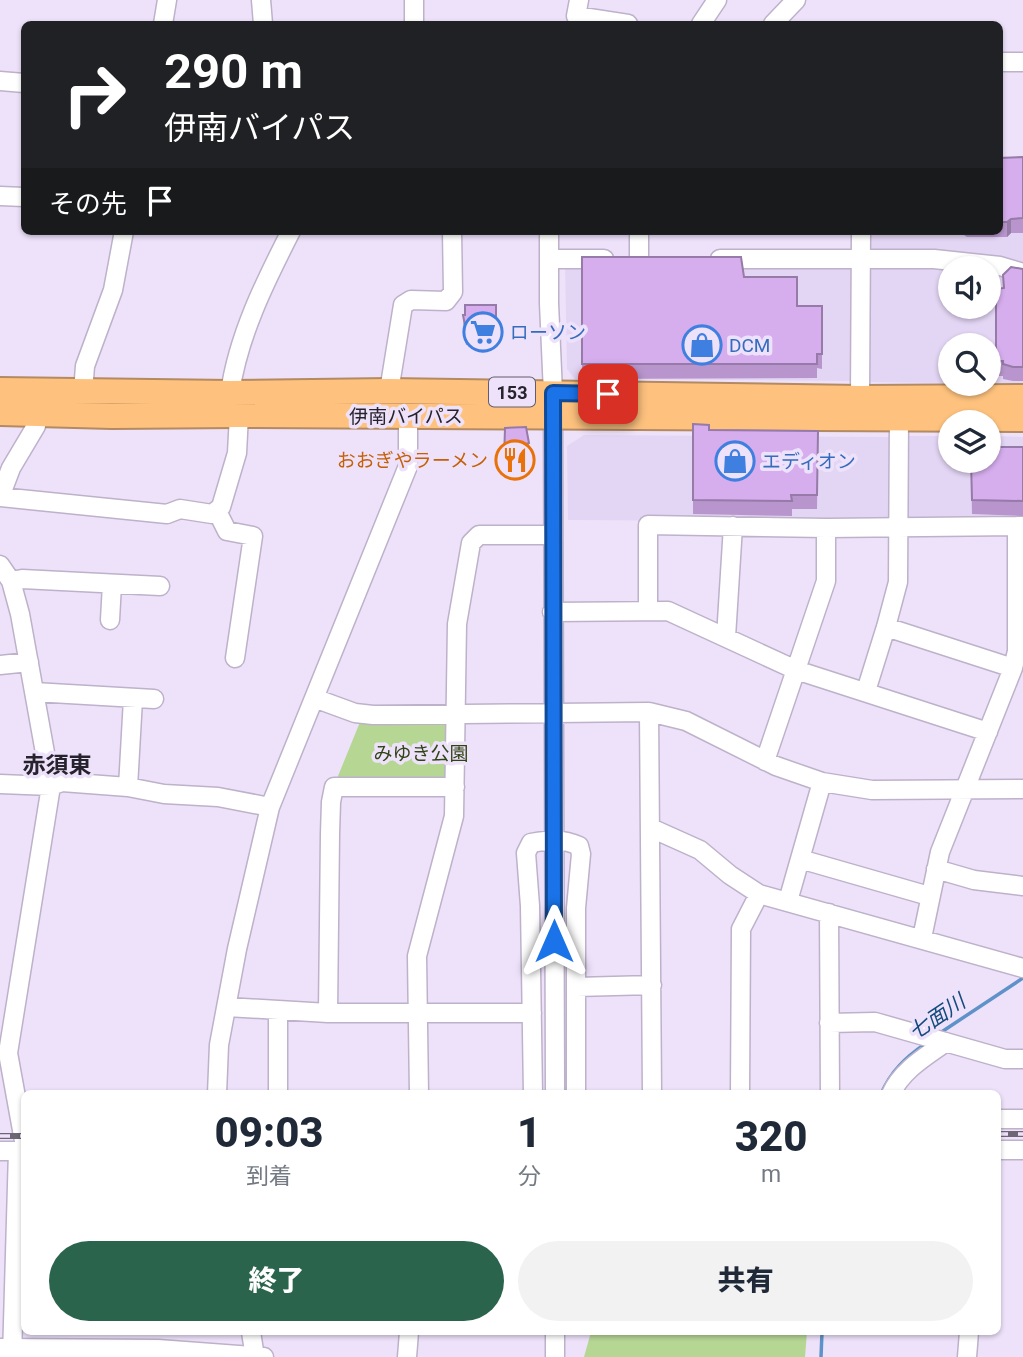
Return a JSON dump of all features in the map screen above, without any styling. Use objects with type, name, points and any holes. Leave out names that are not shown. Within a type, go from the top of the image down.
[{"type":"highway","name":"伊南バイパス","points":[[0,390],[83,392],[408,416],[553,404],[1023,397]]},
{"type":"highway","name":"伊南バイパス","points":[[0,413],[111,416],[389,391],[553,404],[1023,419]]},
{"type":"street","points":[[164,21],[167,0]]},
{"type":"street","points":[[261,0],[263,21]]},
{"type":"street","points":[[414,0],[414,21]]},
{"type":"street","points":[[703,21],[717,0]]},
{"type":"street","points":[[775,21],[796,0]]},
{"type":"street","points":[[574,14],[612,21]]},
{"type":"street","points":[[1003,62],[1023,62]]},
{"type":"street","points":[[0,81],[21,83]]},
{"type":"street","points":[[0,196],[21,198]]},
{"type":"street","points":[[83,392],[85,366],[113,290],[123,235]]},
{"type":"street","points":[[36,426],[11,468],[0,497],[167,514],[180,509],[212,514],[217,511],[221,507],[237,453],[234,364],[265,283],[289,235]]},
{"type":"street","points":[[389,391],[403,305],[411,300],[446,301],[453,292],[452,235]]},
{"type":"street","points":[[550,235],[555,1090]]},
{"type":"street","points":[[550,259],[646,258],[640,235]]},
{"type":"street","points":[[860,398],[861,235]]},
{"type":"street","points":[[708,259],[934,260],[1000,266],[1023,273]]},
{"type":"street","points":[[217,1090],[219,1045],[270,807],[408,466],[408,416]]},
{"type":"street","points":[[866,691],[898,582],[899,417]]},
{"type":"street","points":[[217,511],[227,531],[253,536],[235,658]]},
{"type":"street","points":[[648,611],[649,525],[827,528],[1020,526],[1020,616],[1013,668],[944,839],[929,896],[922,938]]},
{"type":"street","points":[[726,637],[733,526]]},
{"type":"street","points":[[765,761],[826,581],[827,528]]},
{"type":"street","points":[[418,1090],[417,956],[454,816],[457,624],[471,543],[479,535],[552,535]]},
{"type":"street","points":[[0,565],[11,581],[20,614],[51,786],[6,1018],[8,1054],[21,1104]]},
{"type":"street","points":[[11,581],[22,579],[160,586]]},
{"type":"street","points":[[110,620],[112,584]]},
{"type":"street","points":[[552,612],[668,611],[796,670],[988,733]]},
{"type":"street","points":[[886,627],[1013,668]]},
{"type":"street","points":[[0,665],[29,662]]},
{"type":"street","points":[[34,692],[154,699]]},
{"type":"street","points":[[314,698],[355,713],[649,712],[686,721],[765,761],[822,782],[872,790],[1023,789]]},
{"type":"street","points":[[128,787],[133,699]]},
{"type":"street","points":[[649,712],[652,1090]]},
{"type":"street","points":[[0,784],[51,786],[62,782],[128,787],[164,794],[218,797],[270,807]]},
{"type":"street","points":[[788,901],[822,782]]},
{"type":"street","points":[[328,1013],[330,834],[334,787],[455,787]]},
{"type":"street","points":[[651,828],[700,850],[730,875],[759,894],[1023,968]]},
{"type":"street","points":[[533,1090],[526,853],[531,842],[554,839],[579,846],[580,854],[576,908],[576,1090]]},
{"type":"street","points":[[800,859],[929,896]]},
{"type":"street","points":[[936,869],[974,880],[1023,886]]},
{"type":"street","points":[[740,1090],[741,929],[759,894]]},
{"type":"street","points":[[829,913],[830,1090]]},
{"type":"street","points":[[576,987],[652,985]]},
{"type":"street","points":[[227,1007],[328,1013],[532,1013]]},
{"type":"street","points":[[278,1011],[278,1090]]},
{"type":"street","points":[[829,1023],[875,1022],[1005,1059],[1023,1059]]},
{"type":"street","points":[[893,1090],[909,1069],[944,1042]]},
{"type":"street","points":[[21,1116],[17,1149],[8,1351],[158,1349],[258,1356],[252,1335]]},
{"type":"street","points":[[1001,1119],[1023,1119]]},
{"type":"street","points":[[1001,1150],[1023,1150]]},
{"type":"street","points":[[407,1357],[409,1335]]},
{"type":"street","points":[[555,1335],[555,1357]]},
{"type":"street","points":[[967,1357],[969,1335]]},
{"type":"shaded area","points":[[1023,165],[1023,265],[1001,263],[1001,256],[938,256],[938,259],[867,254],[867,235],[1003,235],[1003,220]]},
{"type":"shaded area","name":"DCM","points":[[565,263],[853,267],[853,381],[575,379],[567,369]]},
{"type":"shaded area","points":[[867,268],[938,268],[938,319],[1001,319],[1001,273],[1023,278],[1023,383],[1001,383],[1001,333],[938,333],[938,383],[866,382]]},
{"type":"shaded area","points":[[584,435],[892,437],[890,522],[568,520],[567,446]]},
{"type":"shaded area","points":[[908,436],[938,436],[938,473],[1001,473],[1001,436],[1023,437],[1023,523],[906,522],[904,439]]},
{"type":"green space","name":"みゆき公園","points":[[360,722],[445,725],[449,729],[450,776],[445,782],[336,781]]},
{"type":"green space","points":[[590,1335],[807,1335],[805,1357],[584,1357]]},
{"type":"building","points":[[1023,157],[1023,218],[1007,222],[1003,222],[1003,158]]},
{"type":"building","name":"DCM","points":[[582,257],[741,257],[744,277],[797,277],[797,306],[822,306],[822,354],[817,354],[817,364],[582,364]]},
{"type":"building","points":[[1011,267],[1023,269],[1023,367],[1013,367],[1001,361],[1001,333],[996,333],[996,319],[1001,319],[1003,275]]},
{"type":"building","points":[[465,305],[496,305],[496,331],[466,331],[463,315]]},
{"type":"building","points":[[693,424],[709,425],[709,430],[818,431],[817,495],[791,495],[792,501],[693,500]]},
{"type":"building","points":[[526,427],[529,443],[526,444],[527,460],[504,460],[505,428]]},
{"type":"building","points":[[1001,447],[1023,447],[1023,501],[972,500],[971,473],[1001,473]]},
{"type":"waterway","name":"七面川","points":[[940,1033],[1023,978]]},
{"type":"waterway","name":"七面川","points":[[883,1090],[899,1066],[925,1044]]},
{"type":"waterway","name":"七面川","points":[[821,1357],[822,1335]]},
{"type":"railway","points":[[1001,1134],[1023,1134]]},
{"type":"railway","points":[[0,1136],[21,1136]]},
{"type":"place","name":"ローソン","points":[[483,332]]},
{"type":"place","name":"DCM","points":[[702,345]]},
{"type":"place","name":"おおぎやラーメン","points":[[515,460]]},
{"type":"place","name":"エディオン","points":[[735,461]]},
{"type":"district","name":"赤須東","points":[[57,765]]},
{"type":"route","points":[[554,941],[553,393],[608,394]]}]
